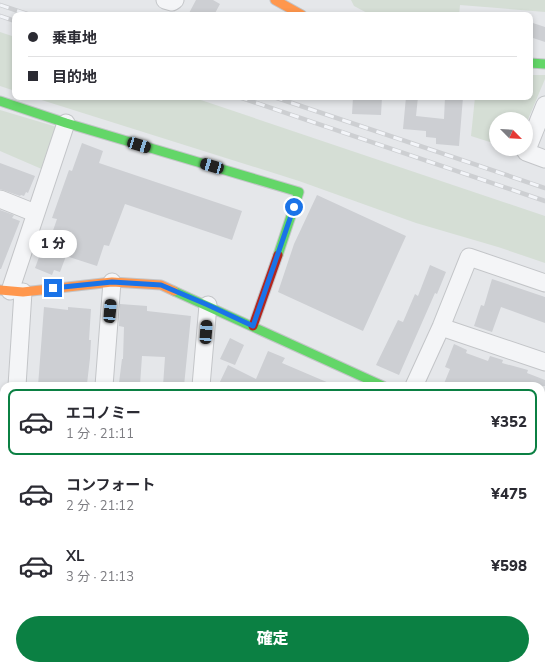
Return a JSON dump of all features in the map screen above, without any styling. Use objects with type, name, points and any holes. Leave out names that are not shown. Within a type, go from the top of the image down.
[{"type":"street","points":[[165,0],[172,2],[174,0]]},
{"type":"street","points":[[275,0],[297,12]]},
{"type":"street","points":[[533,63],[545,64]]},
{"type":"street","points":[[0,101],[66,123],[299,192],[253,326]]},
{"type":"street","points":[[545,104],[526,152],[545,159]]},
{"type":"street","points":[[17,382],[11,291],[35,213],[66,123]]},
{"type":"street","points":[[0,199],[35,213]]},
{"type":"street","points":[[416,382],[441,327],[469,257],[545,282]]},
{"type":"street","points":[[11,291],[112,282],[161,285],[208,305],[374,382]]},
{"type":"street","points":[[104,382],[112,282]]},
{"type":"street","points":[[202,382],[208,305]]},
{"type":"street","points":[[441,327],[545,362]]},
{"type":"shaded area","points":[[351,0],[545,0],[545,12],[460,5],[459,12],[365,12],[354,6]]},
{"type":"shaded area","points":[[0,32],[12,36],[12,90],[0,86]]},
{"type":"shaded area","points":[[533,75],[545,75],[545,79],[531,112],[489,112],[489,142],[471,136],[475,100],[533,100]]},
{"type":"shaded area","points":[[42,100],[201,100],[545,216],[545,263],[498,247],[416,223],[299,181]]},
{"type":"shaded area","points":[[0,110],[57,127],[44,170],[0,151]]},
{"type":"building","points":[[196,0],[213,0],[220,4],[216,12],[190,12]]},
{"type":"building","points":[[533,23],[545,27],[545,42],[533,38]]},
{"type":"building","points":[[353,100],[382,100],[381,115],[352,114]]},
{"type":"building","points":[[406,100],[418,100],[416,116],[444,119],[445,100],[463,100],[459,146],[436,144],[436,138],[426,137],[426,131],[403,129]]},
{"type":"building","points":[[82,143],[103,151],[99,163],[242,211],[232,240],[125,204],[109,246],[104,245],[97,266],[66,256],[60,272],[54,270],[52,275],[35,268],[42,249],[46,251],[57,219],[52,218],[69,170],[72,171]]},
{"type":"building","points":[[0,163],[35,176],[28,193],[26,192],[24,196],[20,196],[0,189]]},
{"type":"building","points":[[317,195],[406,236],[363,331],[278,292],[294,244]]},
{"type":"building","points":[[0,210],[14,215],[12,218],[20,221],[1,269],[0,269]]},
{"type":"building","points":[[430,265],[446,272],[437,294],[435,293],[399,375],[376,365],[398,320],[403,322],[415,294],[418,296]]},
{"type":"building","points":[[492,279],[545,297],[545,323],[501,307],[492,332],[474,326],[481,305],[484,306]]},
{"type":"building","points":[[120,304],[147,306],[147,311],[191,316],[184,382],[163,382],[165,357],[142,356],[140,382],[119,382],[123,359],[124,327],[119,326]]},
{"type":"building","points":[[44,307],[68,310],[68,307],[91,309],[89,340],[91,340],[87,382],[38,382]]},
{"type":"building","points":[[230,338],[244,345],[235,365],[220,359]]},
{"type":"building","points":[[454,344],[467,350],[466,353],[488,361],[490,356],[503,360],[502,363],[528,370],[527,373],[545,380],[545,382],[445,382],[450,369],[445,367]]},
{"type":"building","points":[[268,351],[285,358],[282,363],[327,382],[220,382],[228,365],[256,379]]},
{"type":"railway","points":[[0,5],[21,12]]},
{"type":"railway","points":[[0,16],[12,20]]},
{"type":"railway","points":[[248,100],[545,201]]},
{"type":"railway","points":[[283,100],[545,188]]},
{"type":"traffic: fast","points":[[533,63],[545,64]]},
{"type":"traffic: fast","points":[[0,101],[66,123],[299,192],[278,255]]},
{"type":"traffic: fast","points":[[174,291],[374,382]]},
{"type":"traffic: slow","points":[[275,0],[297,12]]},
{"type":"traffic: slow","points":[[0,290],[23,292],[112,282],[161,285],[174,291]]},
{"type":"traffic: jam","points":[[253,326],[278,255]]},
{"type":"route","points":[[53,288],[112,282],[161,285],[253,326],[294,207]]}]
